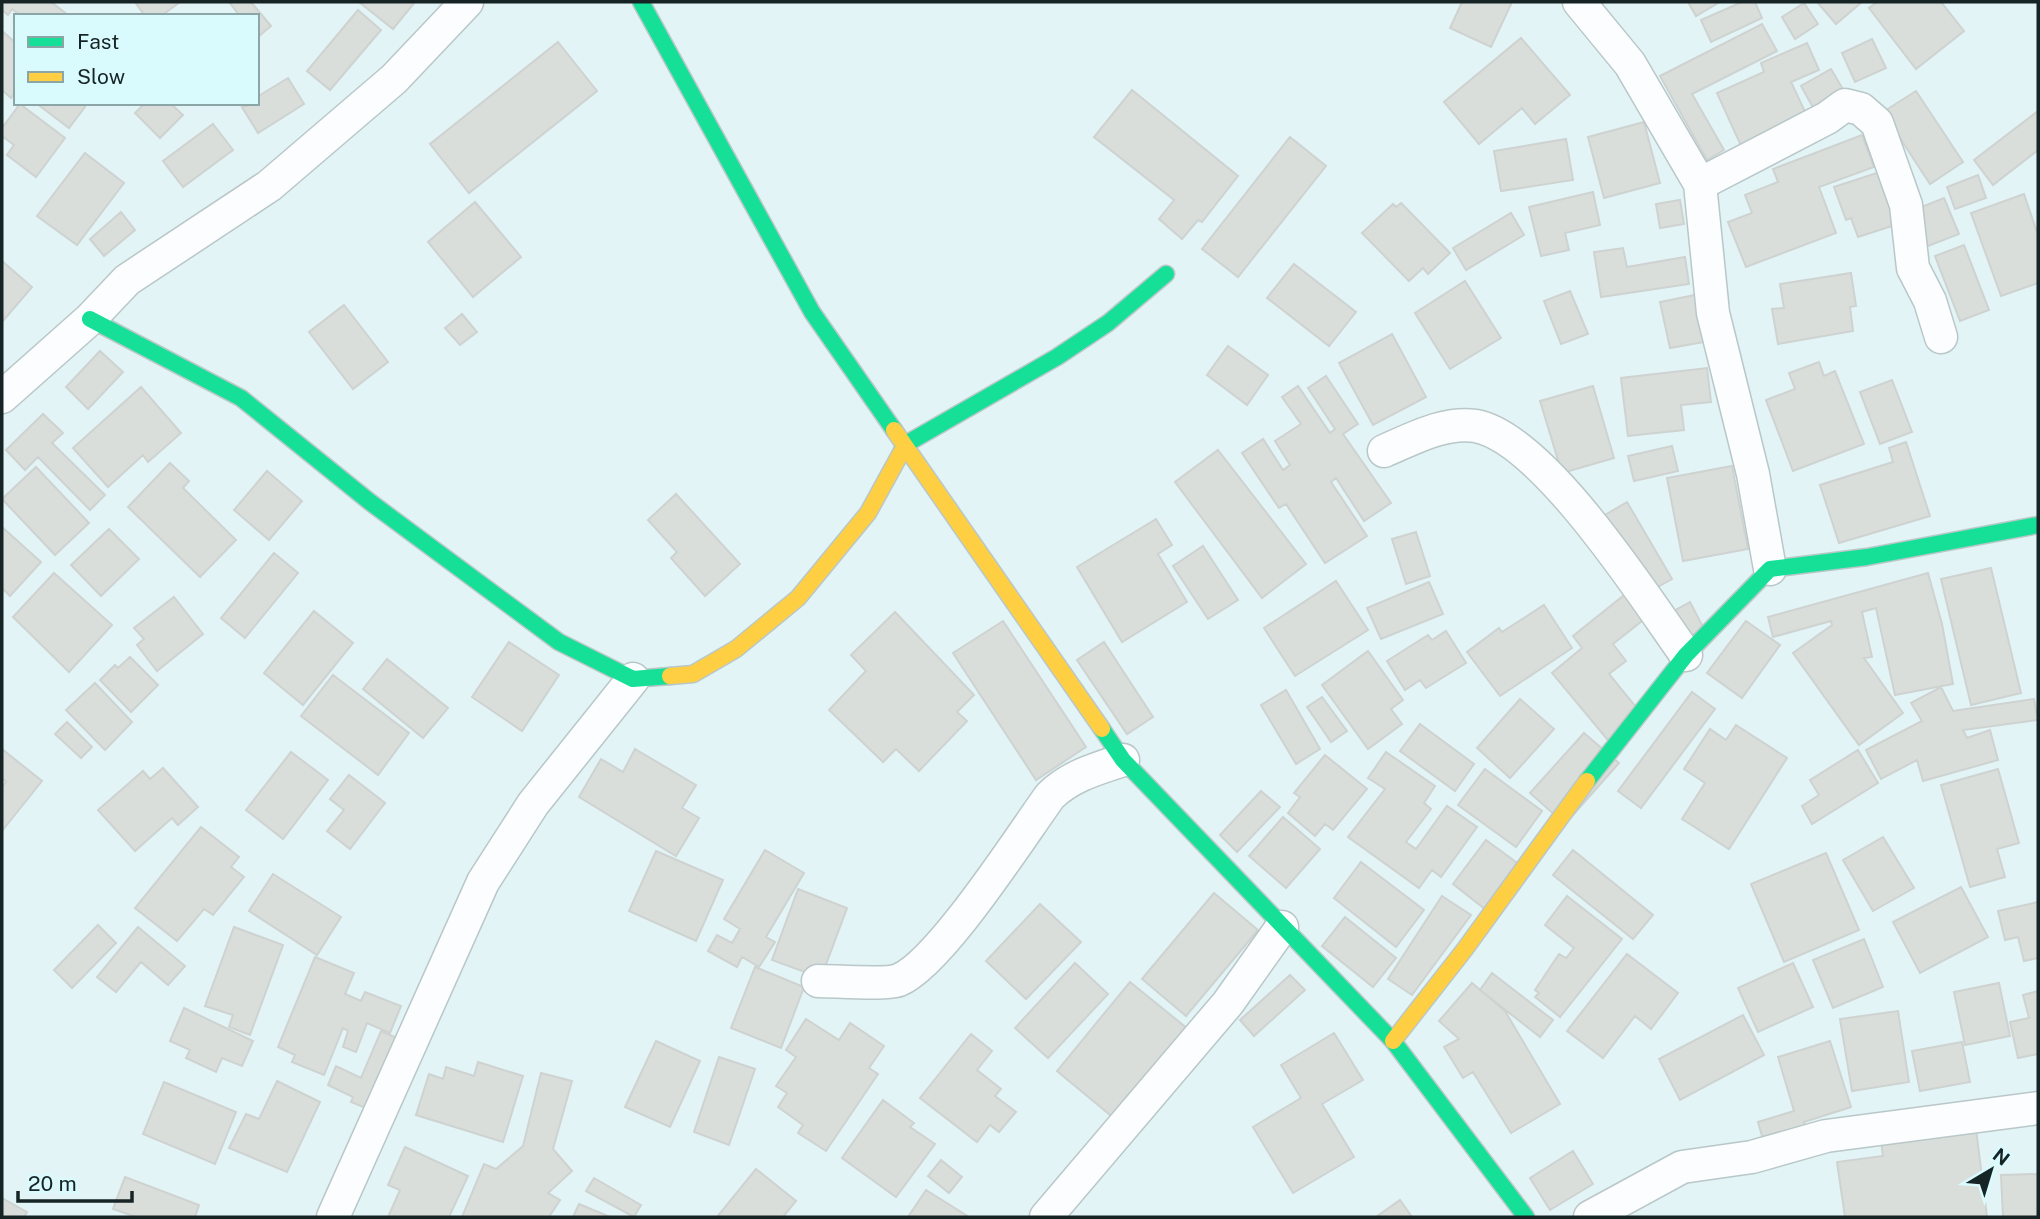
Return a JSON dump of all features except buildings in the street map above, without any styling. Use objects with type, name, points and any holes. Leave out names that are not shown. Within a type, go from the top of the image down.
[{"type":"street","points":[[2,397],[90,318],[127,280],[269,186],[394,79],[467,2]]},
{"type":"street","points":[[641,2],[812,312],[1123,760],[1394,1041],[1526,1217]]},
{"type":"street","points":[[1579,2],[1630,64],[1700,184],[1713,313],[1752,474],[1770,569]]},
{"type":"street","points":[[1700,184],[1827,118],[1845,105],[1861,109],[1877,122],[1902,194],[1913,268],[1930,301],[1941,337]]},
{"type":"street","points":[[90,318],[241,398],[370,502],[559,642],[633,679],[693,674],[736,649],[798,598],[868,513],[906,444],[1000,393],[1067,351],[1108,323],[1166,274]]},
{"type":"street","points":[[1384,451],[1440,428],[1475,426],[1498,434],[1540,468],[1585,514],[1686,656]]},
{"type":"street","points":[[1394,1041],[1465,950],[1569,804],[1686,656],[1720,617],[1770,569],[1867,557],[2038,525]]},
{"type":"street","points":[[333,1217],[482,882],[533,804],[633,679]]},
{"type":"street","points":[[818,981],[898,981],[924,962],[965,913],[1049,796],[1062,784],[1080,775],[1123,760]]},
{"type":"street","points":[[1046,1217],[1228,1003],[1282,927]]},
{"type":"street","points":[[1590,1217],[1682,1167],[1752,1157],[1826,1136],[2038,1108]]},
{"type":"traffic: fast","points":[[641,2],[812,312],[894,430]]},
{"type":"traffic: fast","points":[[902,451],[906,444],[1057,357],[1108,323],[1166,274]]},
{"type":"traffic: fast","points":[[90,319],[241,398],[370,502],[559,642],[633,679],[670,676]]},
{"type":"traffic: fast","points":[[1587,781],[1686,655],[1770,569],[1867,557],[2038,525]]},
{"type":"traffic: fast","points":[[1102,729],[1123,760],[1393,1041],[1526,1217]]},
{"type":"traffic: slow","points":[[894,430],[1102,729]]},
{"type":"traffic: slow","points":[[670,676],[693,674],[736,649],[798,598],[868,513],[902,451]]},
{"type":"traffic: slow","points":[[1393,1041],[1465,949],[1587,781]]}]
